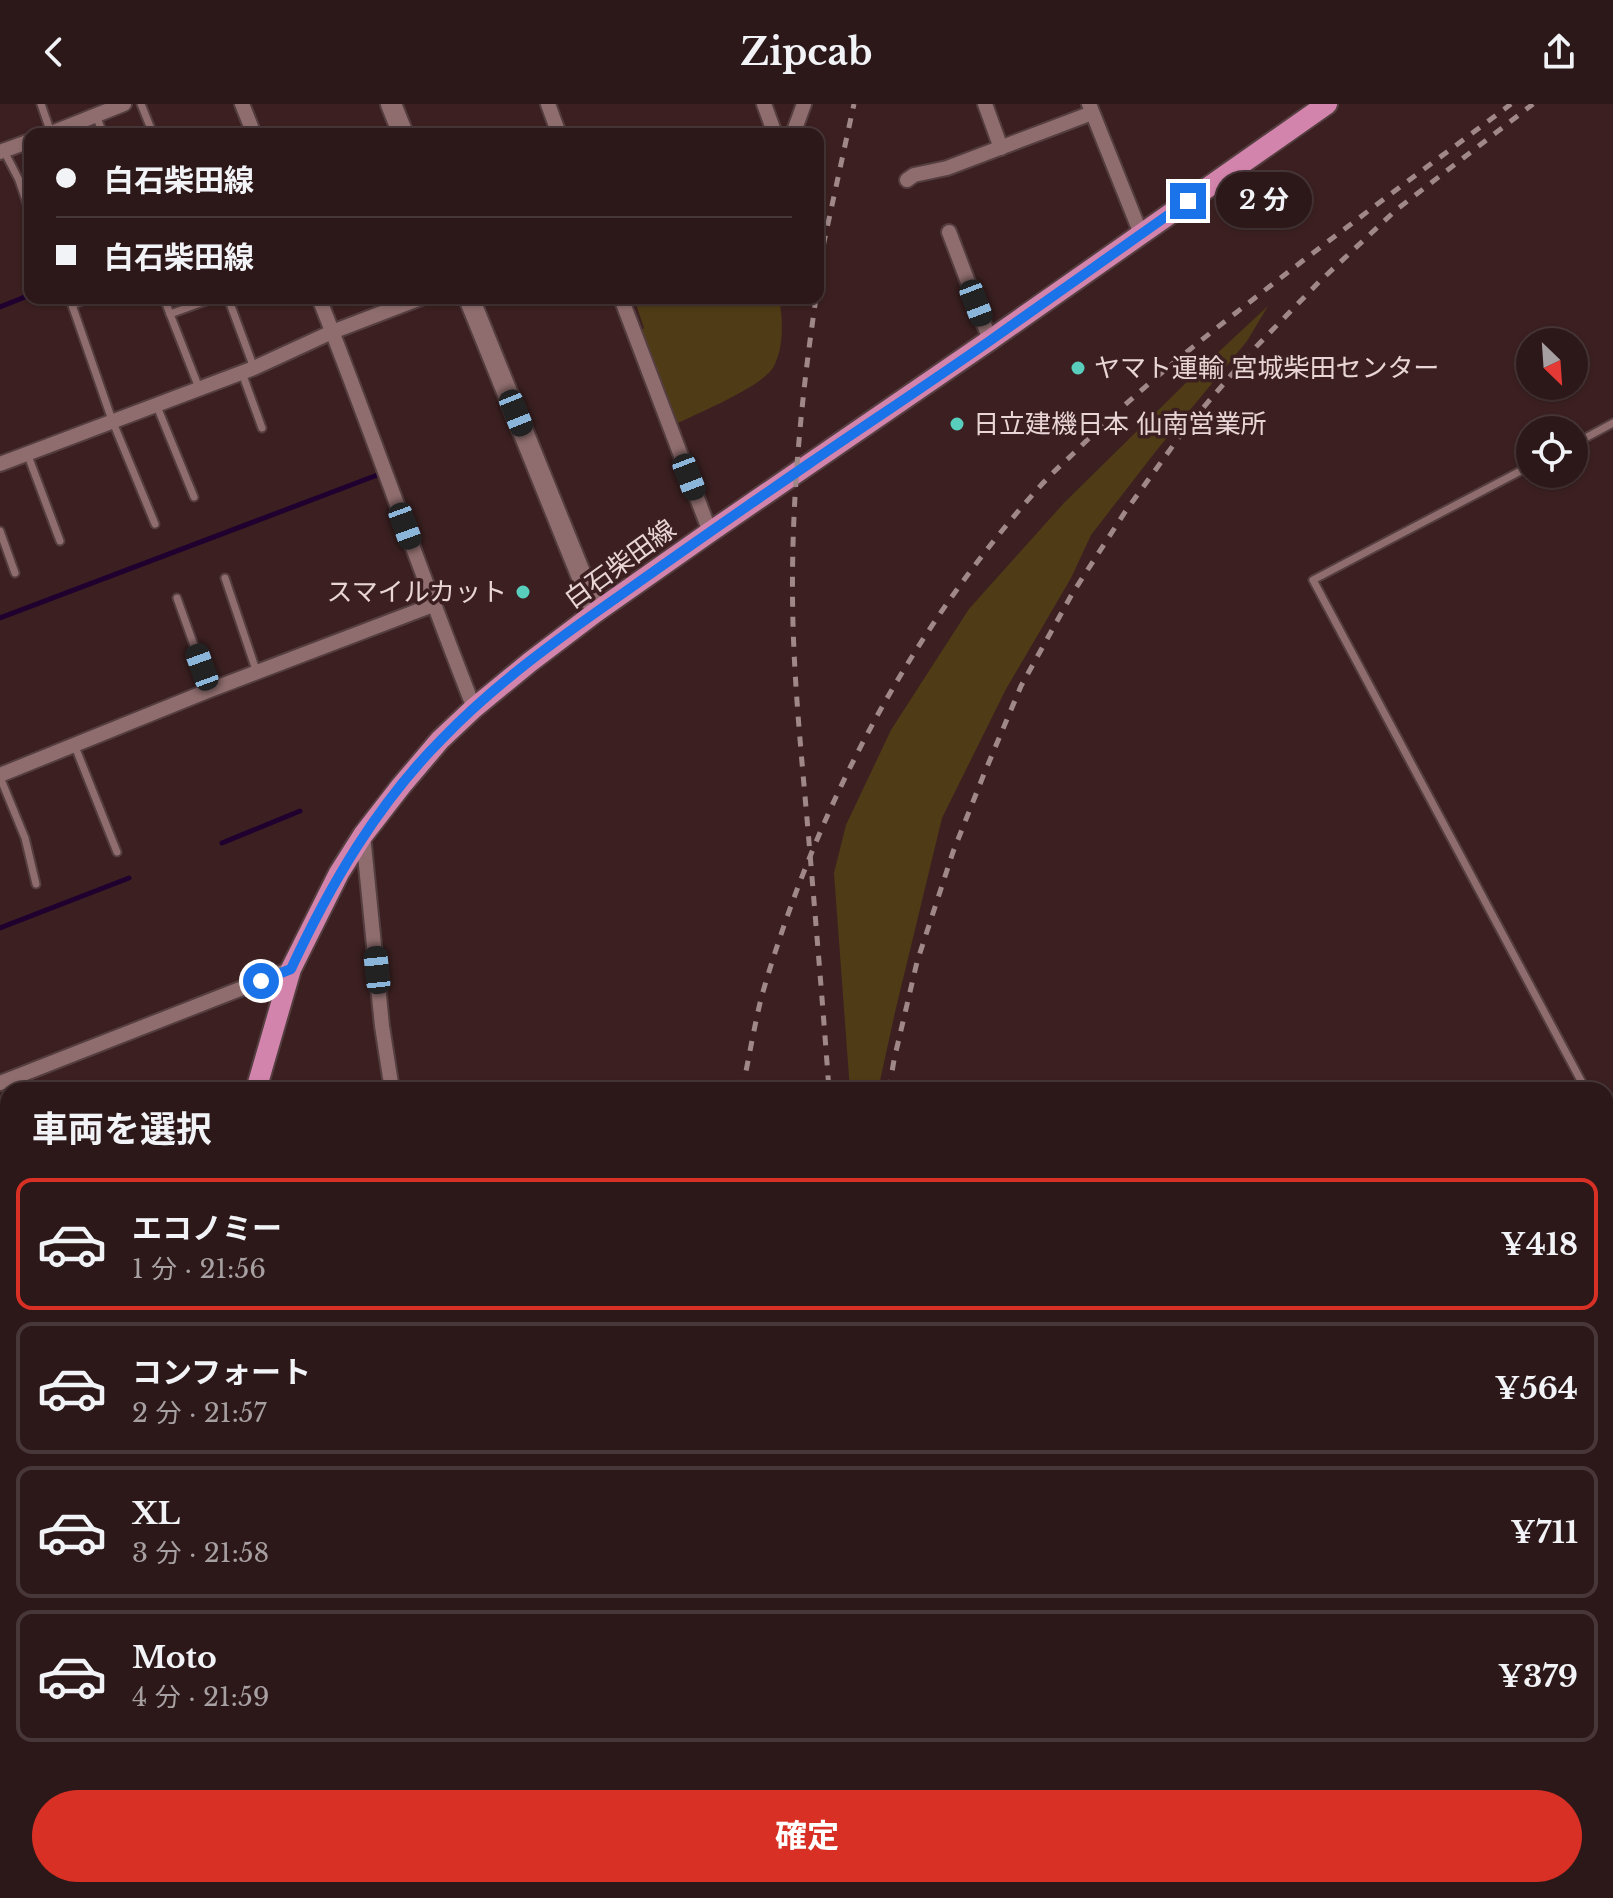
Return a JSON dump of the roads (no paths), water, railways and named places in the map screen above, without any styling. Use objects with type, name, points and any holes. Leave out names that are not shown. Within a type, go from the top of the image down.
[{"type":"main road","name":"白石柴田線","points":[[258,1082],[291,969],[339,873],[363,835],[401,786],[440,740],[474,708],[596,612],[1327,104]]},
{"type":"street","points":[[65,128],[124,104]]},
{"type":"street","points":[[242,104],[252,128]]},
{"type":"street","points":[[391,104],[401,128]]},
{"type":"street","points":[[548,104],[557,128]]},
{"type":"street","points":[[764,104],[773,128]]},
{"type":"street","points":[[795,128],[804,104]]},
{"type":"street","points":[[985,104],[1001,148]]},
{"type":"street","points":[[907,180],[914,175],[947,168],[1001,148],[1090,108],[1141,234]]},
{"type":"street","points":[[2,152],[24,143]]},
{"type":"street","points":[[949,232],[990,340]]},
{"type":"street","points":[[321,304],[474,708]]},
{"type":"street","points":[[0,464],[248,370],[332,332],[405,304]]},
{"type":"street","points":[[471,304],[596,612]]},
{"type":"street","points":[[623,304],[710,532]]},
{"type":"street","points":[[0,776],[210,690],[433,605]]},
{"type":"street","points":[[363,835],[382,1026],[391,1082]]},
{"type":"street","points":[[3,1082],[291,969]]},
{"type":"lane","points":[[41,104],[48,128]]},
{"type":"lane","points":[[141,104],[151,128]]},
{"type":"lane","points":[[96,115],[101,128]]},
{"type":"lane","points":[[2,152],[24,195]]},
{"type":"lane","points":[[74,304],[72,305],[112,420],[155,524]]},
{"type":"lane","points":[[166,304],[199,388]]},
{"type":"lane","points":[[170,314],[198,304]]},
{"type":"lane","points":[[230,304],[262,428]]},
{"type":"lane","points":[[156,404],[194,497]]},
{"type":"lane","points":[[1588,436],[1613,423]]},
{"type":"lane","points":[[27,453],[60,541]]},
{"type":"lane","points":[[1516,473],[1313,580],[1582,1082]]},
{"type":"lane","points":[[0,531],[15,573]]},
{"type":"lane","points":[[225,578],[257,673]]},
{"type":"lane","points":[[177,598],[210,690]]},
{"type":"lane","points":[[74,744],[117,852]]},
{"type":"lane","points":[[0,776],[25,838],[36,884]]},
{"type":"waterway","points":[[0,307],[24,297]]},
{"type":"waterway","points":[[0,618],[380,474]]},
{"type":"waterway","points":[[222,843],[300,811]]},
{"type":"waterway","points":[[0,928],[129,878]]},
{"type":"railway","points":[[824,242],[854,104]]},
{"type":"railway","points":[[744,1082],[762,995],[784,924],[840,788],[910,660],[995,539],[1043,483],[1157,377],[1305,259],[1511,104]]},
{"type":"railway","points":[[890,1082],[917,962],[953,852],[984,774],[1021,686],[1072,594],[1125,512],[1185,429],[1250,353],[1320,281],[1396,210],[1533,104]]},
{"type":"railway","points":[[815,304],[797,461],[793,624],[828,1082]]},
{"type":"place","name":"ヤマト運輸 宮城柴田センター","points":[[1078,368]]},
{"type":"place","name":"日立建機日本 仙南営業所","points":[[957,424]]},
{"type":"place","name":"スマイルカット","points":[[523,592]]}]
